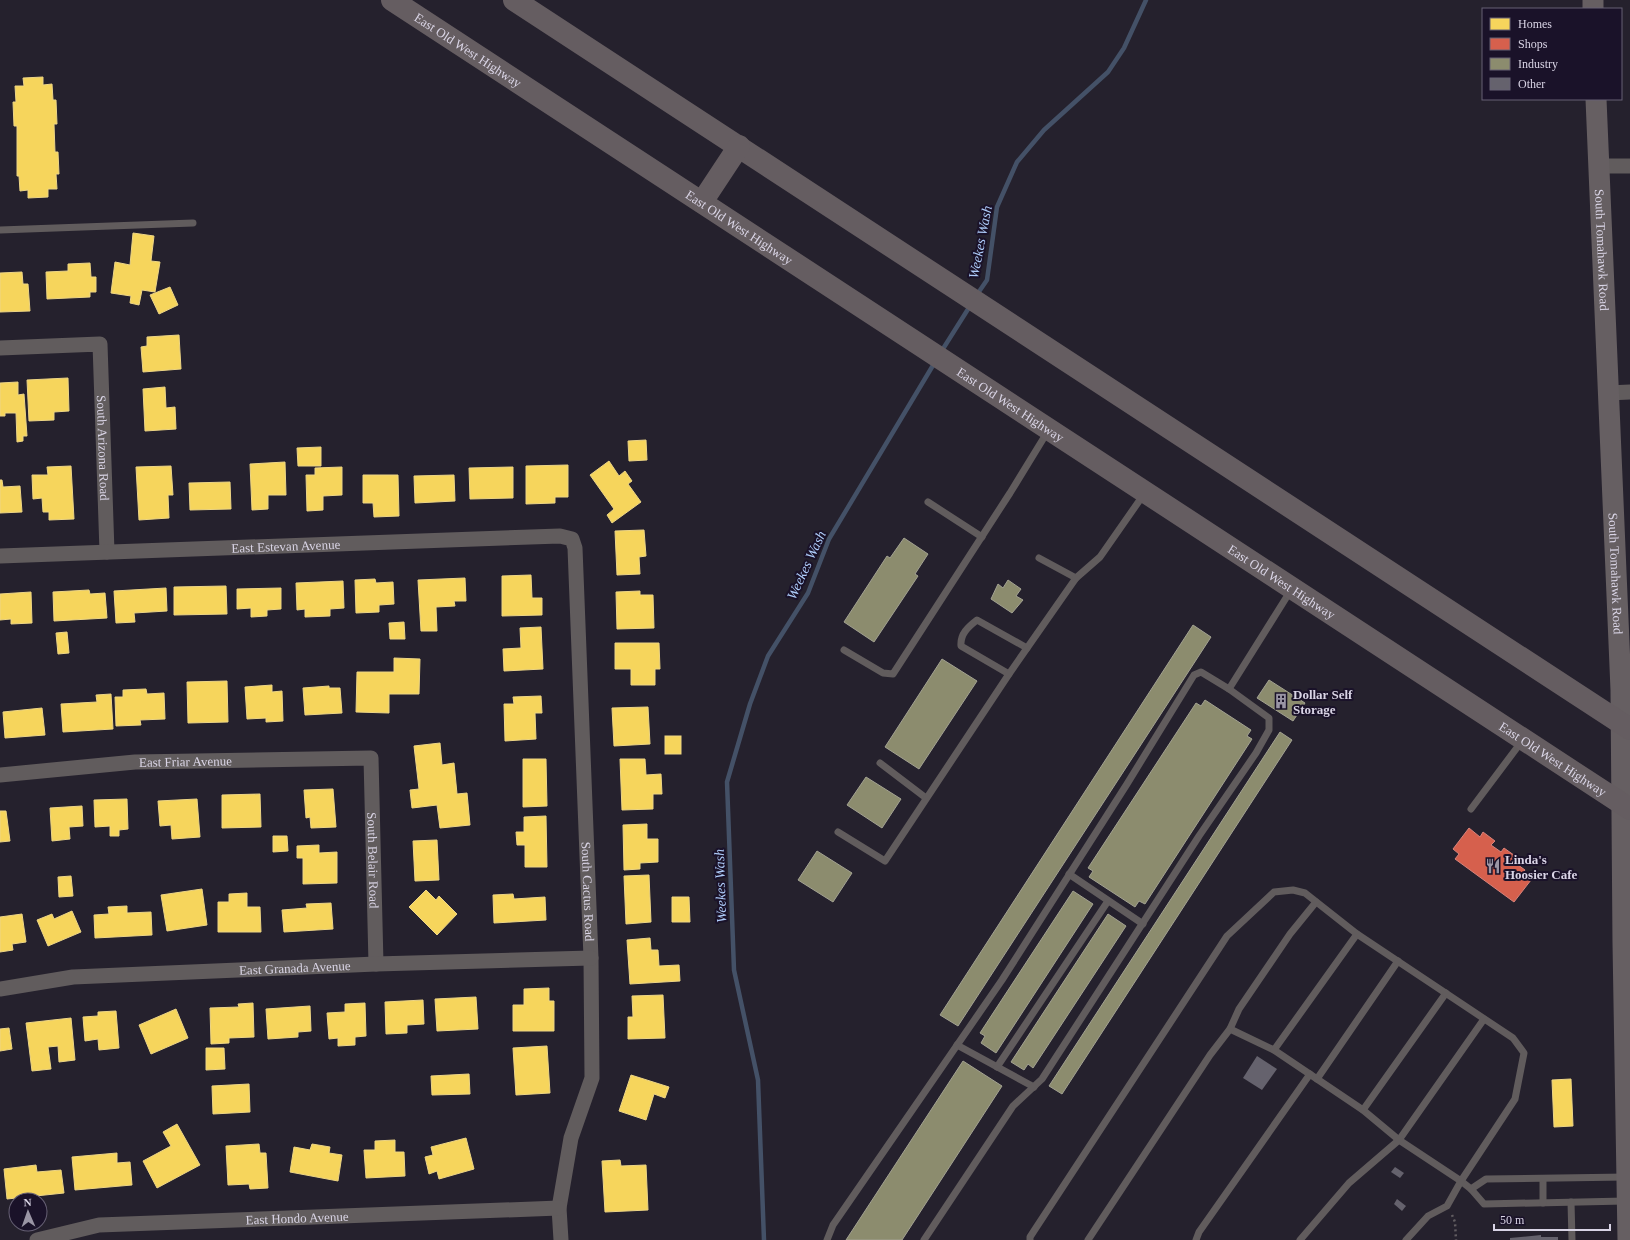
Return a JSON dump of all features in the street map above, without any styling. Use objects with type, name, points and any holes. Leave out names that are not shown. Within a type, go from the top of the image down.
[{"type":"main road","name":"East Old West Highway","points":[[392,0],[1626,806]]},
{"type":"main road","points":[[514,0],[1626,727]]},
{"type":"main road","name":"South Tomahawk Road","points":[[1596,100],[1608,393],[1626,727],[1626,1177],[1628,1240]]},
{"type":"main road","points":[[702,202],[739,146]]},
{"type":"street","points":[[1599,166],[1630,166]]},
{"type":"street","name":"South Arizona Road","points":[[0,348],[100,344],[107,552]]},
{"type":"street","points":[[1608,393],[1630,392]]},
{"type":"street","name":"East Estevan Avenue","points":[[0,556],[560,536],[572,539]]},
{"type":"street","name":"South Cactus Road","points":[[560,1240],[559,1208],[571,1138],[592,1078],[591,958],[575,556],[572,539]]},
{"type":"street","name":"East Friar Avenue","points":[[0,775],[135,762],[371,758]]},
{"type":"street","name":"South Belair Road","points":[[371,758],[376,964]]},
{"type":"street","name":"East Granada Avenue","points":[[0,989],[73,977],[376,964],[591,958]]},
{"type":"street","name":"East Hondo Avenue","points":[[37,1240],[99,1225],[559,1208]]},
{"type":"lane","points":[[0,230],[193,223]]},
{"type":"lane","points":[[844,650],[883,673],[893,674],[982,538],[1049,429]]},
{"type":"lane","points":[[838,832],[885,861],[1009,674],[1076,578],[1100,558],[1145,492]]},
{"type":"lane","points":[[928,502],[982,538]]},
{"type":"lane","points":[[1039,558],[1076,578]]},
{"type":"lane","points":[[1229,689],[1292,588]]},
{"type":"lane","points":[[1009,674],[961,646],[960,638],[968,627],[977,620],[1027,648]]},
{"type":"lane","points":[[827,1240],[833,1225],[1002,980],[1194,676],[1201,672],[1229,689],[1269,718],[1269,730],[1256,753],[1042,1079],[1012,1106],[924,1240]]},
{"type":"lane","points":[[1472,809],[1523,739]]},
{"type":"lane","points":[[880,763],[926,798]]},
{"type":"lane","points":[[1069,874],[1143,924]]},
{"type":"lane","points":[[1030,1240],[1030,1237],[1228,936],[1274,892],[1293,890],[1304,893],[1357,934],[1513,1038],[1524,1053],[1514,1099],[1461,1181],[1447,1206],[1428,1216],[1406,1240]]},
{"type":"lane","points":[[997,1067],[1108,901]]},
{"type":"lane","points":[[1088,1240],[1210,1055],[1230,1029],[1243,1003],[1290,934],[1316,902]]},
{"type":"lane","points":[[1274,1050],[1357,934]]},
{"type":"lane","points":[[1317,1079],[1398,961]]},
{"type":"lane","points":[[1363,1110],[1446,993]]},
{"type":"lane","points":[[1300,1240],[1349,1184],[1399,1140],[1484,1019]]},
{"type":"lane","points":[[1230,1029],[1274,1050],[1363,1110],[1399,1140],[1461,1181],[1484,1204],[1627,1201]]},
{"type":"lane","points":[[957,1045],[1034,1087]]},
{"type":"lane","points":[[1196,1240],[1199,1232],[1310,1074]]},
{"type":"lane","points":[[1470,1189],[1486,1180],[1626,1177]]},
{"type":"lane","points":[[1543,1179],[1543,1203]]},
{"type":"lane","points":[[1571,1202],[1572,1240]]},
{"type":"path","points":[[1447,1206],[1455,1222],[1456,1240]]},
{"type":"building: Homes","points":[[43,77],[43,85],[52,84],[53,100],[56,100],[57,124],[54,124],[55,152],[58,152],[59,174],[56,174],[57,189],[48,189],[48,197],[28,198],[28,190],[20,191],[19,176],[17,176],[17,126],[14,126],[13,102],[16,102],[15,86],[24,86],[23,78]]},
{"type":"building: Homes","points":[[133,233],[154,236],[151,261],[160,262],[155,292],[142,290],[139,305],[130,303],[131,296],[111,293],[115,262],[130,265]]},
{"type":"building: Homes","points":[[90,263],[91,277],[96,277],[96,292],[90,292],[90,297],[47,299],[46,272],[68,271],[68,264]]},
{"type":"building: Homes","points":[[22,272],[23,284],[28,284],[30,311],[0,312],[0,273]]},
{"type":"building: Homes","points":[[170,287],[178,305],[159,314],[150,295]]},
{"type":"building: Homes","points":[[179,335],[181,369],[143,372],[141,347],[147,346],[147,337]]},
{"type":"building: Homes","points":[[68,378],[69,411],[54,412],[54,420],[29,421],[27,380]]},
{"type":"building: Homes","points":[[18,382],[18,395],[24,394],[27,436],[23,436],[23,441],[17,442],[16,413],[5,413],[5,416],[0,416],[0,383]]},
{"type":"building: Homes","points":[[165,387],[166,408],[175,407],[176,429],[145,431],[143,389]]},
{"type":"building: Homes","points":[[646,440],[647,460],[629,461],[628,441]]},
{"type":"building: Homes","points":[[321,447],[321,466],[298,466],[297,448]]},
{"type":"building: Homes","points":[[609,461],[619,476],[625,471],[632,481],[628,484],[641,502],[612,523],[607,515],[614,509],[590,475]]},
{"type":"building: Homes","points":[[285,462],[286,495],[268,495],[268,509],[252,510],[250,464]]},
{"type":"building: Homes","points":[[568,465],[568,497],[555,497],[555,503],[526,504],[526,466]]},
{"type":"building: Homes","points":[[71,466],[74,519],[49,520],[49,512],[43,512],[42,498],[33,499],[32,475],[48,475],[47,467]]},
{"type":"building: Homes","points":[[171,466],[173,495],[168,495],[169,518],[139,520],[136,467]]},
{"type":"building: Homes","points":[[342,467],[342,495],[323,496],[323,510],[307,511],[306,475],[315,475],[315,468]]},
{"type":"building: Homes","points":[[513,467],[513,498],[470,499],[469,468]]},
{"type":"building: Homes","points":[[363,475],[398,475],[399,516],[374,517],[373,503],[363,503]]},
{"type":"building: Homes","points":[[454,475],[455,501],[415,503],[414,476]]},
{"type":"building: Homes","points":[[0,480],[2,480],[3,487],[20,486],[22,512],[0,513]]},
{"type":"building: Homes","points":[[230,482],[231,509],[190,510],[189,483]]},
{"type":"building: Homes","points":[[644,530],[646,556],[639,557],[640,574],[617,575],[615,531]]},
{"type":"building: Homes","points":[[531,575],[532,598],[542,598],[542,615],[502,616],[502,576]]},
{"type":"building: Homes","points":[[465,578],[466,601],[454,601],[455,606],[436,607],[437,631],[421,631],[418,580]]},
{"type":"building: Homes","points":[[375,579],[376,583],[393,582],[394,604],[379,605],[379,612],[356,613],[355,580]]},
{"type":"building: Homes","points":[[343,581],[344,608],[330,609],[330,616],[305,617],[305,609],[297,610],[296,583]]},
{"type":"building: Homes","points":[[226,586],[227,614],[174,615],[174,587]]},
{"type":"building: Homes","points":[[166,588],[167,611],[134,613],[135,622],[116,623],[114,591]]},
{"type":"building: Homes","points":[[281,588],[281,609],[267,610],[267,616],[251,617],[251,608],[237,609],[237,589]]},
{"type":"building: Homes","points":[[89,590],[90,594],[105,593],[107,618],[54,621],[53,592]]},
{"type":"building: Homes","points":[[640,591],[640,595],[653,595],[654,628],[617,629],[616,592]]},
{"type":"building: Homes","points":[[31,592],[32,623],[11,624],[11,619],[0,620],[0,594]]},
{"type":"building: Homes","points":[[404,622],[405,639],[390,639],[389,623]]},
{"type":"building: Homes","points":[[541,627],[543,669],[504,671],[503,649],[521,648],[520,628]]},
{"type":"building: Homes","points":[[67,632],[69,653],[58,654],[56,633]]},
{"type":"building: Homes","points":[[615,643],[659,643],[660,669],[655,669],[655,685],[631,685],[631,669],[615,669]]},
{"type":"building: Homes","points":[[394,658],[420,659],[419,694],[389,694],[389,713],[356,712],[357,672],[394,672]]},
{"type":"building: Homes","points":[[227,681],[228,722],[188,723],[187,682]]},
{"type":"building: Homes","points":[[272,685],[272,692],[282,691],[283,721],[266,722],[266,718],[247,719],[245,687]]},
{"type":"building: Homes","points":[[329,686],[329,688],[340,688],[342,713],[305,715],[303,688]]},
{"type":"building: Homes","points":[[146,689],[147,694],[164,693],[165,719],[140,720],[141,725],[116,726],[115,697],[123,697],[123,690]]},
{"type":"building: Homes","points":[[111,694],[113,729],[63,732],[61,704],[97,702],[96,695]]},
{"type":"building: Homes","points":[[541,696],[542,713],[535,713],[536,739],[505,741],[504,704],[514,704],[513,697]]},
{"type":"building: Homes","points":[[648,707],[650,744],[614,746],[612,708]]},
{"type":"building: Homes","points":[[42,708],[45,735],[5,738],[3,712]]},
{"type":"building: Homes","points":[[665,736],[681,736],[681,754],[665,754]]},
{"type":"building: Homes","points":[[440,743],[442,765],[454,763],[457,794],[467,793],[470,825],[440,828],[437,805],[412,808],[410,790],[419,789],[414,746]]},
{"type":"building: Homes","points":[[523,759],[546,759],[547,806],[523,807]]},
{"type":"building: Homes","points":[[620,759],[645,759],[646,775],[661,774],[662,794],[653,794],[653,809],[622,810]]},
{"type":"building: Homes","points":[[333,789],[336,827],[311,828],[310,817],[306,818],[304,790]]},
{"type":"building: Homes","points":[[260,794],[261,827],[222,828],[222,795]]},
{"type":"building: Homes","points":[[127,799],[128,829],[119,830],[119,836],[110,836],[110,826],[95,827],[94,800]]},
{"type":"building: Homes","points":[[197,799],[200,837],[172,839],[171,825],[160,826],[158,801]]},
{"type":"building: Homes","points":[[82,806],[83,826],[69,827],[70,839],[52,841],[50,808]]},
{"type":"building: Homes","points":[[0,811],[6,811],[10,841],[0,842]]},
{"type":"building: Homes","points":[[546,816],[547,867],[525,867],[525,845],[517,845],[516,832],[524,832],[524,817]]},
{"type":"building: Homes","points":[[647,824],[647,839],[658,839],[658,862],[640,863],[640,869],[624,870],[623,825]]},
{"type":"building: Homes","points":[[273,836],[287,836],[288,851],[273,852]]},
{"type":"building: Homes","points":[[437,840],[439,880],[415,881],[413,841]]},
{"type":"building: Homes","points":[[319,845],[319,853],[337,852],[337,883],[303,884],[303,858],[297,858],[297,846]]},
{"type":"building: Homes","points":[[649,875],[651,922],[626,924],[624,876]]},
{"type":"building: Homes","points":[[71,876],[73,896],[59,897],[58,877]]},
{"type":"building: Homes","points":[[202,889],[207,925],[167,931],[161,895]]},
{"type":"building: Homes","points":[[426,890],[436,900],[439,896],[457,914],[437,935],[409,907]]},
{"type":"building: Homes","points":[[247,893],[247,907],[260,907],[261,932],[218,932],[218,902],[229,902],[229,894]]},
{"type":"building: Homes","points":[[513,894],[514,899],[545,897],[546,920],[494,923],[493,895]]},
{"type":"building: Homes","points":[[672,897],[689,897],[690,922],[672,922]]},
{"type":"building: Homes","points":[[331,903],[333,929],[284,932],[282,910],[307,908],[306,904]]},
{"type":"building: Homes","points":[[127,906],[127,913],[151,912],[152,935],[95,938],[94,915],[109,914],[108,907]]},
{"type":"building: Homes","points":[[72,911],[81,932],[48,946],[37,920],[52,914],[54,919]]},
{"type":"building: Homes","points":[[22,914],[26,942],[12,944],[13,950],[0,952],[0,917]]},
{"type":"building: Homes","points":[[650,938],[651,950],[658,950],[659,966],[679,965],[680,981],[630,984],[627,940]]},
{"type":"building: Homes","points":[[549,988],[549,1001],[554,1001],[554,1031],[513,1031],[513,1005],[524,1005],[524,989]]},
{"type":"building: Homes","points":[[663,995],[665,1038],[628,1039],[628,1017],[633,1017],[632,996]]},
{"type":"building: Homes","points":[[476,997],[478,1029],[437,1031],[435,999]]},
{"type":"building: Homes","points":[[423,1000],[424,1024],[407,1025],[407,1033],[386,1034],[385,1002]]},
{"type":"building: Homes","points":[[253,1003],[254,1037],[229,1038],[229,1043],[211,1044],[210,1008],[239,1007],[238,1004]]},
{"type":"building: Homes","points":[[365,1003],[366,1036],[355,1037],[355,1045],[338,1046],[338,1038],[329,1039],[327,1013],[345,1012],[345,1004]]},
{"type":"building: Homes","points":[[310,1006],[311,1031],[298,1032],[298,1037],[268,1039],[266,1009]]},
{"type":"building: Homes","points":[[176,1009],[188,1038],[151,1054],[139,1025]]},
{"type":"building: Homes","points":[[116,1011],[119,1048],[99,1050],[98,1039],[85,1041],[83,1017],[98,1016],[98,1012]]},
{"type":"building: Homes","points":[[71,1018],[75,1060],[59,1062],[58,1046],[48,1047],[51,1069],[32,1071],[26,1023]]},
{"type":"building: Homes","points":[[9,1028],[12,1049],[0,1051],[0,1029]]},
{"type":"building: Homes","points":[[547,1046],[550,1093],[516,1095],[513,1048]]},
{"type":"building: Homes","points":[[206,1048],[224,1048],[225,1069],[206,1070]]},
{"type":"building: Homes","points":[[469,1074],[470,1094],[432,1095],[431,1076]]},
{"type":"building: Homes","points":[[631,1075],[669,1087],[665,1098],[654,1094],[646,1120],[619,1111]]},
{"type":"building: Homes","points":[[1571,1079],[1573,1126],[1554,1127],[1552,1080]]},
{"type":"building: Homes","points":[[249,1084],[250,1112],[213,1114],[212,1086]]},
{"type":"building: Homes","points":[[177,1124],[200,1165],[157,1188],[143,1161],[171,1146],[163,1132]]},
{"type":"building: Homes","points":[[466,1138],[474,1169],[439,1179],[437,1171],[429,1174],[425,1157],[433,1155],[431,1147]]},
{"type":"building: Homes","points":[[395,1140],[395,1152],[404,1152],[405,1176],[366,1178],[364,1150],[375,1150],[375,1141]]},
{"type":"building: Homes","points":[[259,1144],[260,1153],[266,1153],[268,1188],[250,1189],[249,1184],[228,1185],[226,1146]]},
{"type":"building: Homes","points":[[312,1144],[330,1147],[329,1153],[342,1155],[338,1181],[290,1172],[294,1147],[310,1150]]},
{"type":"building: Homes","points":[[117,1153],[117,1163],[130,1162],[132,1185],[75,1190],[72,1157]]},
{"type":"building: Homes","points":[[620,1160],[621,1166],[646,1165],[648,1210],[605,1212],[602,1161]]},
{"type":"building: Homes","points":[[36,1165],[37,1172],[61,1170],[64,1193],[48,1195],[48,1192],[8,1192],[7,1199],[4,1169]]},
{"type":"building: Shops","name":"Linda's Hoosier Cafe","points":[[1469,828],[1480,837],[1483,832],[1495,841],[1491,845],[1501,852],[1504,848],[1518,858],[1514,862],[1525,870],[1522,874],[1531,880],[1514,902],[1455,859],[1459,854],[1453,849]]},
{"type":"building: Industry","points":[[904,538],[928,554],[915,574],[918,576],[874,642],[844,622],[887,556],[890,558]]},
{"type":"building: Industry","points":[[1008,580],[1021,589],[1016,596],[1023,600],[1012,613],[991,599],[998,584],[1003,588]]},
{"type":"building: Industry","points":[[1193,625],[1211,637],[958,1026],[940,1015]]},
{"type":"building: Industry","points":[[942,659],[977,681],[919,769],[885,747]]},
{"type":"building: Industry","name":"Dollar Self Storage","points":[[1269,680],[1305,703],[1293,721],[1257,698]]},
{"type":"building: Industry","points":[[1205,700],[1251,730],[1247,736],[1252,739],[1145,904],[1139,901],[1135,907],[1089,877],[1093,871],[1088,868],[1196,703],[1201,706]]},
{"type":"building: Industry","points":[[1280,732],[1292,740],[1062,1094],[1049,1086]]},
{"type":"building: Industry","points":[[866,777],[901,799],[882,828],[847,805]]},
{"type":"building: Industry","points":[[817,851],[852,873],[833,902],[798,880]]},
{"type":"building: Industry","points":[[1073,891],[1093,904],[996,1053],[981,1043],[985,1036],[980,1033]]},
{"type":"building: Industry","points":[[1108,914],[1126,926],[1033,1068],[1028,1064],[1024,1070],[1011,1062]]},
{"type":"building: Industry","points":[[963,1061],[1002,1086],[902,1240],[846,1240]]},
{"type":"building: Other","points":[[1257,1056],[1277,1069],[1262,1090],[1243,1078]]},
{"type":"building: Other","points":[[1395,1167],[1404,1173],[1400,1178],[1391,1172]]},
{"type":"building: Other","points":[[1397,1199],[1406,1206],[1402,1211],[1394,1204]]},
{"type":"building: Other","points":[[1541,1235],[1541,1237],[1558,1237],[1558,1240],[1510,1240],[1510,1238]]},
{"type":"waterway","name":"Weekes Wash","points":[[976,296],[987,280],[997,207],[1017,162],[1044,130],[1108,72],[1124,48],[1146,0]]},
{"type":"waterway","name":"Weekes Wash","points":[[941,352],[970,306]]},
{"type":"waterway","name":"Weekes Wash","points":[[764,1240],[758,1080],[734,970],[727,782],[750,704],[768,656],[808,593],[829,539],[935,362]]},
{"type":"place","name":"Dollar Self Storage","points":[[1281,701]]},
{"type":"place","name":"Linda's Hoosier Cafe","points":[[1493,866]]}]
